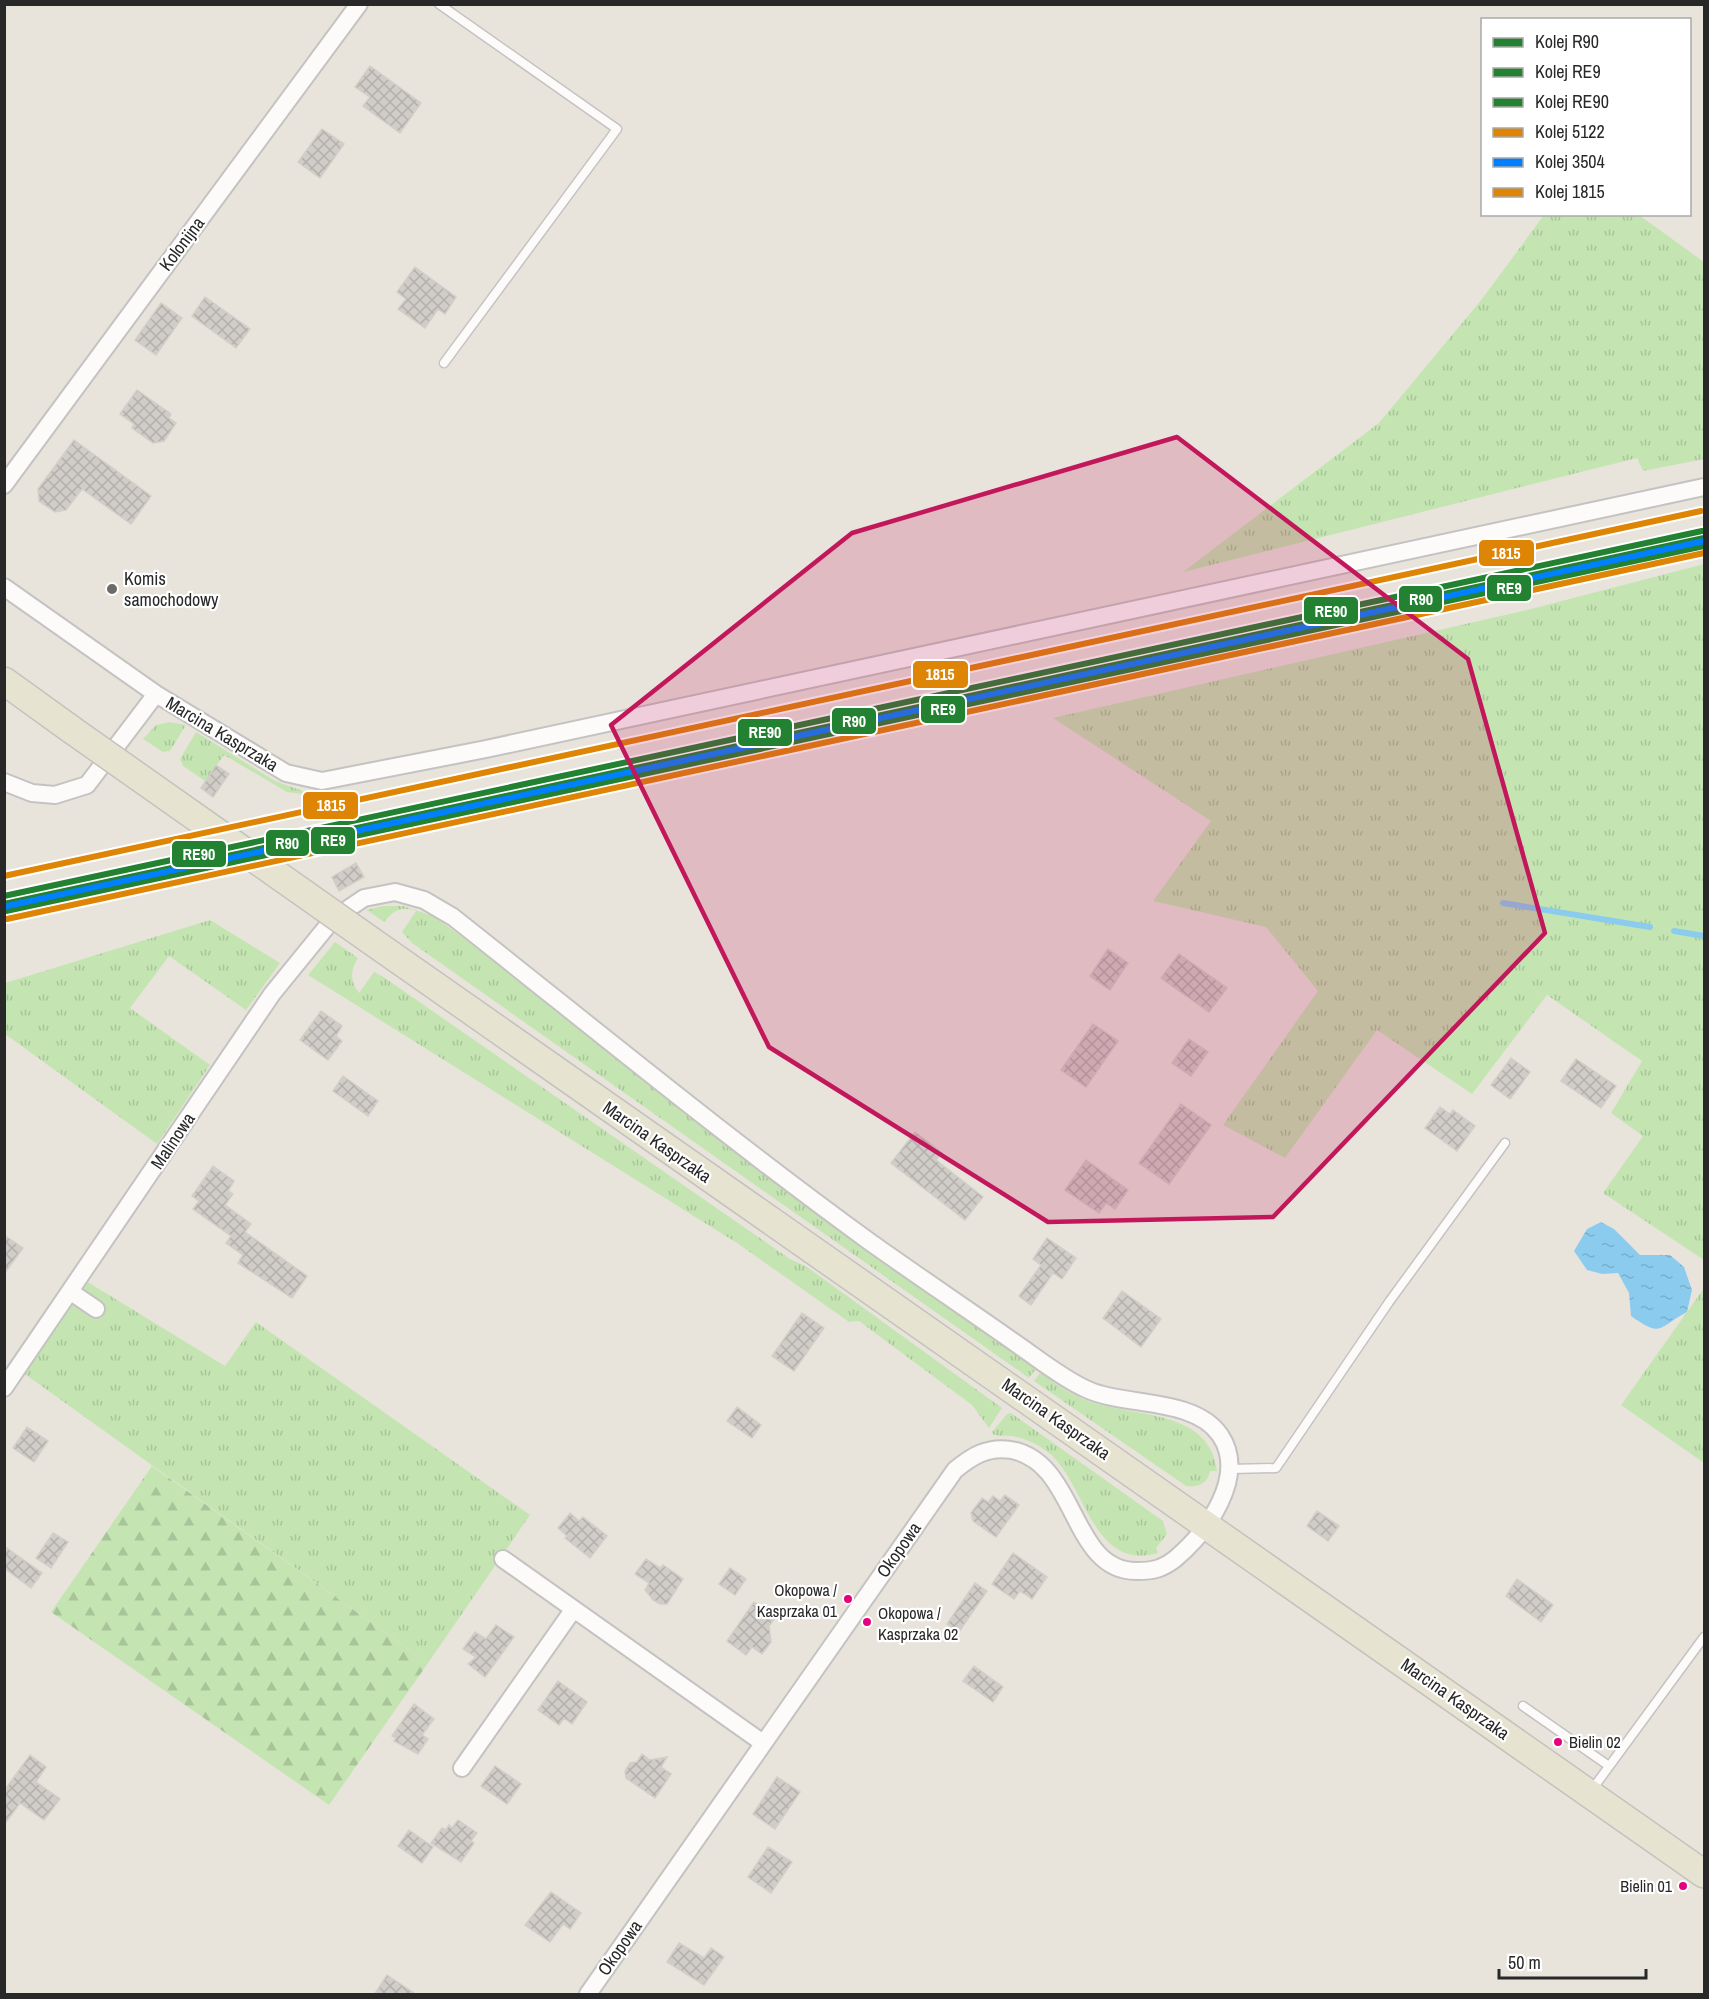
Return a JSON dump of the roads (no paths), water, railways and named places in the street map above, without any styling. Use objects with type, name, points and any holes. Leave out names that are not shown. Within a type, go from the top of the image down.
[{"type":"main road","name":"Marcina Kasprzaka","points":[[4,681],[418,976],[1206,1524],[1704,1874]]},
{"type":"street","name":"Kolonijna","points":[[4,485],[359,4]]},
{"type":"street","name":"Marcina Kasprzaka","points":[[4,588],[156,694],[286,773],[322,781],[486,749],[1704,488]]},
{"type":"street","name":"Marcina Kasprzaka","points":[[4,782],[32,793],[55,795],[87,785],[156,694]]},
{"type":"street","name":"Malinowa","points":[[4,1388],[272,994],[333,919],[364,898],[395,892],[424,900],[453,917],[825,1208],[1046,1365],[1084,1389],[1100,1395],[1172,1408],[1202,1419],[1219,1432],[1228,1452],[1230,1469]]},
{"type":"street","points":[[71,1292],[96,1309]]},
{"type":"street","name":"Okopowa","points":[[588,1995],[955,1470],[975,1454],[1001,1449],[1024,1452],[1040,1461],[1050,1471],[1087,1540],[1107,1561],[1131,1571],[1158,1570],[1177,1558],[1206,1524]]},
{"type":"street","points":[[1206,1524],[1212,1518],[1226,1487],[1230,1469]]},
{"type":"street","points":[[502,1559],[763,1743]]},
{"type":"street","points":[[462,1768],[573,1610]]},
{"type":"lane","points":[[439,4],[617,129],[444,363]]},
{"type":"lane","points":[[1230,1469],[1276,1468],[1389,1302],[1505,1143]]},
{"type":"lane","points":[[1589,1794],[1704,1637]]},
{"type":"lane","points":[[1523,1706],[1609,1766]]},
{"type":"water","points":[[1601,1222],[1614,1229],[1640,1255],[1670,1255],[1684,1267],[1692,1290],[1687,1312],[1659,1328],[1649,1327],[1631,1316],[1629,1293],[1618,1273],[1602,1274],[1587,1270],[1574,1251],[1587,1229]]},
{"type":"waterway","points":[[1503,903],[1650,927]]},
{"type":"waterway","points":[[1674,931],[1704,936]]},
{"type":"rail line","name":"1815","points":[[4,876],[1701,511]]},
{"type":"rail line","name":"RE90","points":[[4,896],[1702,531]]},
{"type":"rail line","name":"R90","points":[[4,904],[1704,538]]},
{"type":"rail line","name":"3504","points":[[7,906],[1704,541]]},
{"type":"rail line","name":"RE9","points":[[6,911],[1704,546]]},
{"type":"rail line","name":"5122","points":[[7,919],[1704,553]]},
{"type":"place","name":"Komis samochodowy","points":[[112,589]]},
{"type":"place","name":"Okopowa / Kasprzaka 01","points":[[848,1599]]},
{"type":"place","name":"Okopowa / Kasprzaka 02","points":[[867,1622]]},
{"type":"place","name":"Bielin 02","points":[[1558,1742]]},
{"type":"place","name":"Bielin 01","points":[[1683,1886]]}]
